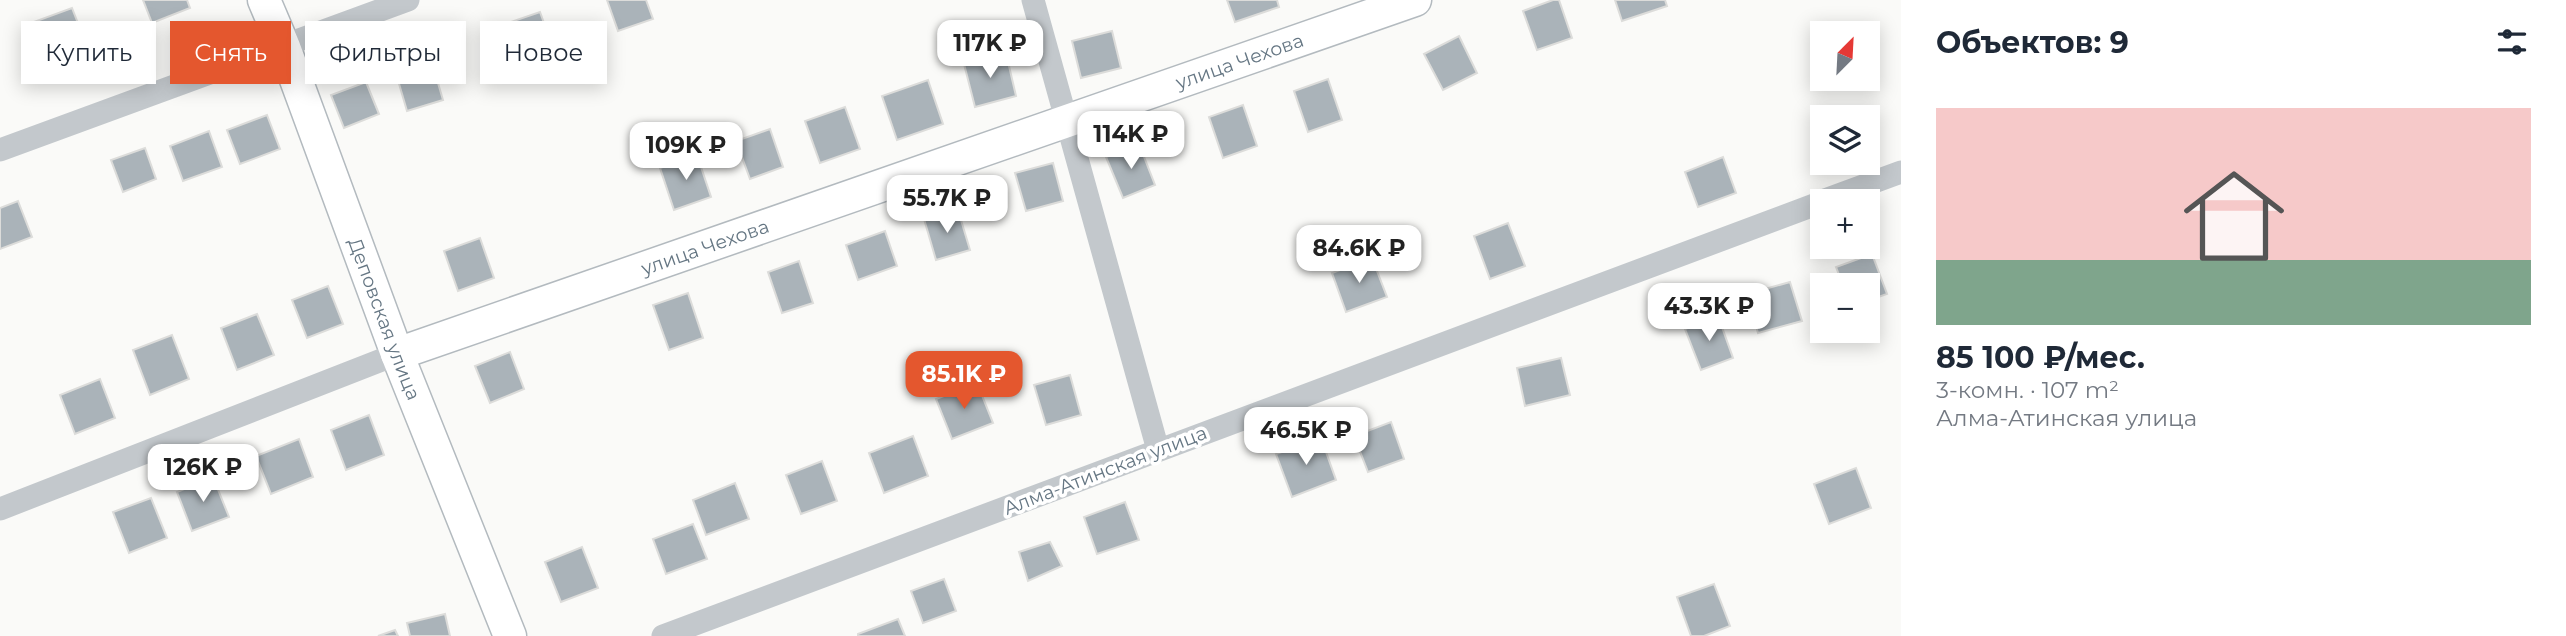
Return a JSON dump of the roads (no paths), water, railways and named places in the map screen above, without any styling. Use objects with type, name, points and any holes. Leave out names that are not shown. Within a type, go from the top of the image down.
[{"type":"street","name":"Деповская улица","points":[[264,0],[273,21]]},
{"type":"street","points":[[291,44],[408,0]]},
{"type":"street","points":[[1033,0],[1158,450]]},
{"type":"street","name":"улица Чехова","points":[[0,509],[397,355],[1415,0]]},
{"type":"street","name":"Деповская улица","points":[[291,66],[397,355],[510,636]]},
{"type":"street","points":[[0,150],[182,84]]},
{"type":"street","name":"Алма-Атинская улица","points":[[1855,189],[1901,172]]},
{"type":"street","name":"Алма-Атинская улица","points":[[663,636],[1810,206]]}]
